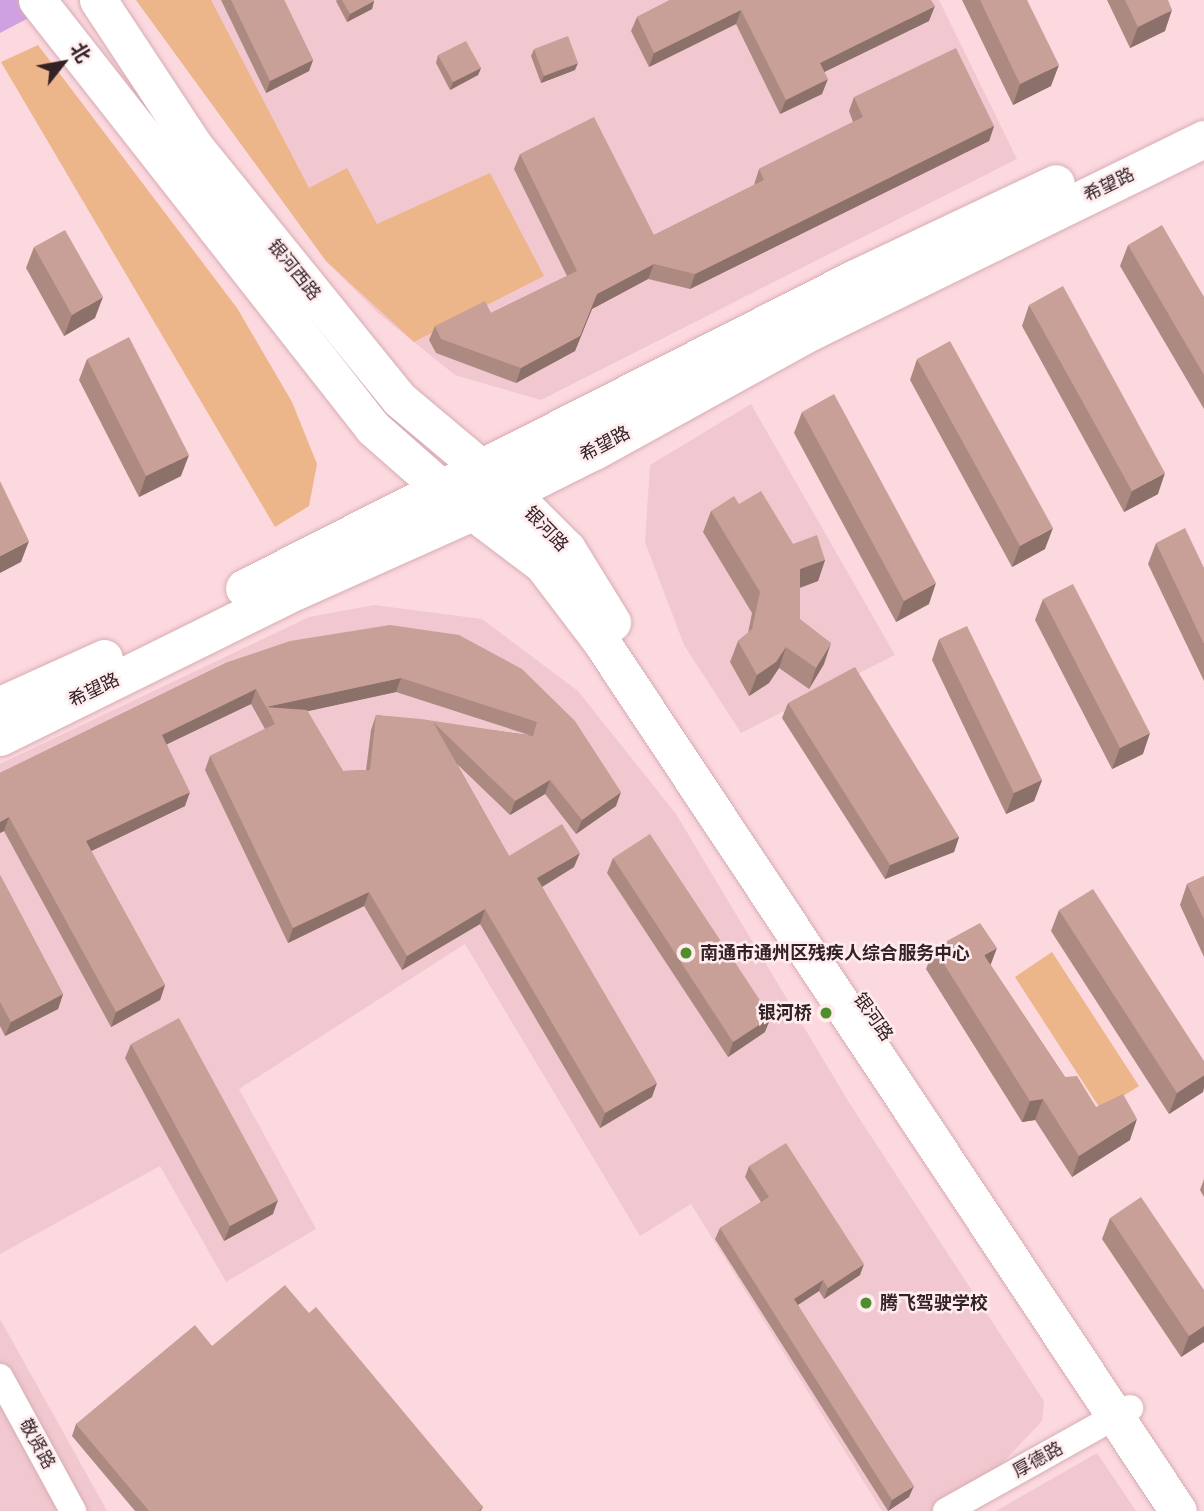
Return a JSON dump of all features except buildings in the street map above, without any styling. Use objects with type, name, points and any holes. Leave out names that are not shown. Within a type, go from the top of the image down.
[{"type":"main road","name":"银河西路","points":[[37,0],[93,75],[373,428],[440,488]]},
{"type":"main road","name":"银河西路","points":[[98,0],[133,49],[195,147],[399,399],[481,470]]},
{"type":"main road","name":"希望路","points":[[0,705],[125,649],[855,278],[1204,113]]},
{"type":"main road","name":"希望路","points":[[0,737],[298,590],[472,512],[810,332],[1204,139]]},
{"type":"main road","name":"银河路","points":[[481,470],[510,492],[568,549],[664,706],[927,1095],[1122,1412],[1178,1511]]},
{"type":"main road","name":"银河路","points":[[440,488],[543,565],[600,640],[1122,1412],[1199,1511]]},
{"type":"street","name":"敬贤路","points":[[0,1377],[73,1511]]},
{"type":"street","name":"厚德路","points":[[946,1511],[1122,1412]]},
{"type":"shaded area","points":[[0,0],[63,0],[0,33]]},
{"type":"shaded area","points":[[136,0],[939,0],[1017,159],[541,400],[455,375],[379,314],[326,261]]},
{"type":"shaded area","points":[[136,0],[211,0],[309,188],[347,168],[377,224],[490,173],[544,276],[414,342],[326,261]]},
{"type":"shaded area","points":[[38,45],[237,308],[292,402],[317,464],[309,506],[275,527],[1,62]]},
{"type":"shaded area","points":[[751,404],[895,655],[741,733],[684,645],[645,542],[650,465]]},
{"type":"shaded area","points":[[374,605],[482,619],[578,691],[676,814],[850,1104],[1044,1401],[1042,1421],[957,1511],[882,1511],[691,1204],[640,1236],[465,944],[239,1089],[316,1229],[226,1282],[160,1166],[0,1254],[0,764],[309,617]]},
{"type":"shaded area","points":[[1052,952],[1139,1086],[1101,1110],[1015,977]]},
{"type":"shaded area","points":[[0,1319],[105,1507],[107,1511],[0,1511]]},
{"type":"shaded area","points":[[1097,1453],[1136,1511],[996,1511]]},
{"type":"place","name":"南通市通州区残疾人综合服务中心","points":[[686,953]]},
{"type":"place","name":"银河桥","points":[[826,1013]]},
{"type":"place","name":"腾飞驾驶学校","points":[[866,1303]]}]
